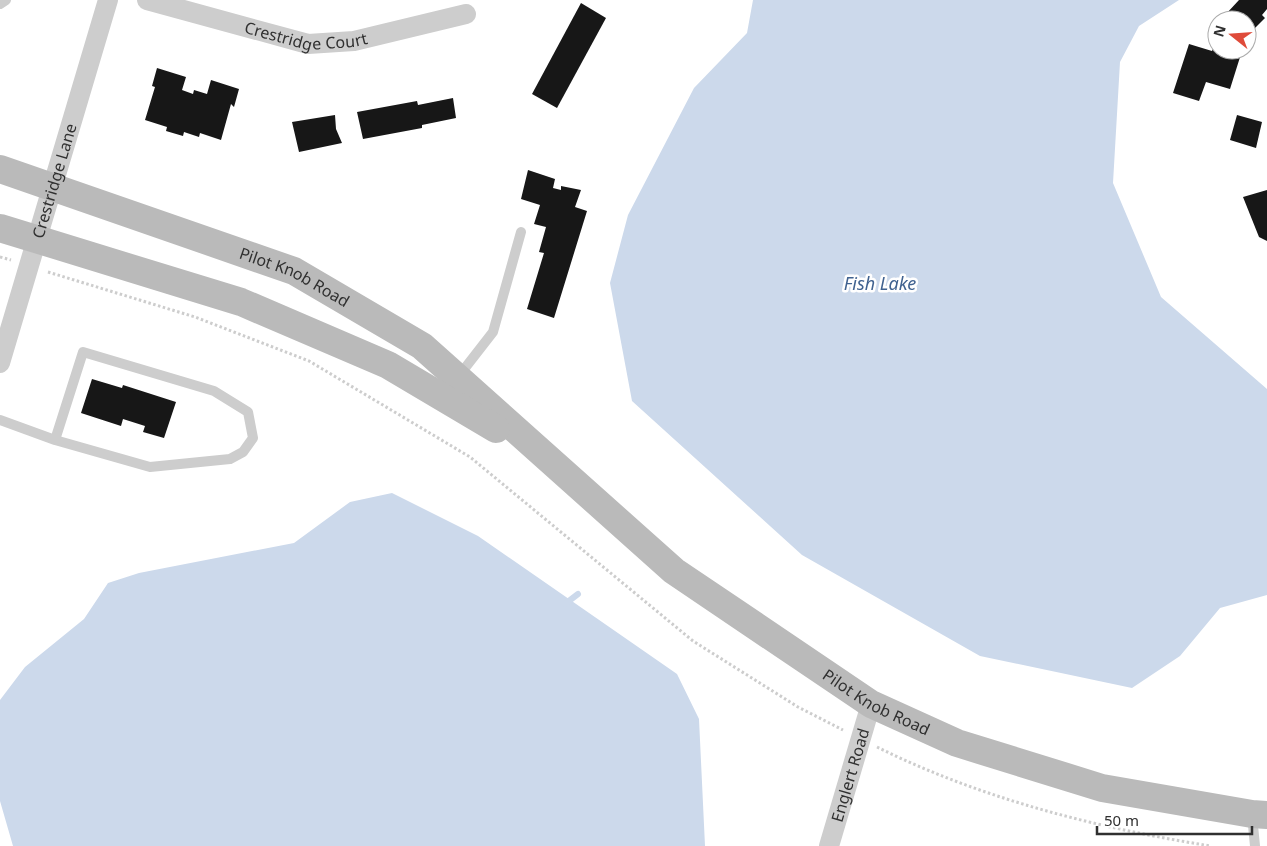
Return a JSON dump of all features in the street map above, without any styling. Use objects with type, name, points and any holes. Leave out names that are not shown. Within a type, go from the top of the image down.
[{"type":"main road","name":"Pilot Knob Road","points":[[0,169],[294,271],[422,346],[674,571],[871,704],[957,742],[1102,788],[1260,814]]},
{"type":"main road","name":"Pilot Knob Road","points":[[0,228],[241,302],[388,365],[547,459]]},
{"type":"street","name":"Crestridge Lane","points":[[0,363],[108,0]]},
{"type":"street","name":"Crestridge Court","points":[[147,0],[308,44],[354,41],[466,14]]},
{"type":"street","name":"Englert Road","points":[[829,846],[871,704]]},
{"type":"lane","points":[[0,4],[6,0]]},
{"type":"lane","points":[[457,378],[493,332],[521,232]]},
{"type":"lane","points":[[0,420],[55,440],[150,467],[230,459],[243,452],[253,438],[248,412],[214,391],[83,352],[55,440]]},
{"type":"lane","points":[[1255,846],[1260,814]]},
{"type":"path","points":[[0,257],[195,317],[317,366],[470,457],[693,641],[798,707],[904,761],[1009,800],[1143,835],[1211,846]]},
{"type":"water","name":"Fish Lake","points":[[753,0],[1179,0],[1139,26],[1120,62],[1113,183],[1161,297],[1267,389],[1267,595],[1220,608],[1180,656],[1132,688],[980,656],[802,555],[632,401],[610,283],[628,215],[694,88],[747,33]]},
{"type":"water","points":[[392,493],[478,536],[677,674],[699,719],[705,846],[13,846],[0,801],[0,700],[25,667],[84,619],[108,583],[139,573],[294,543],[350,502]]},
{"type":"building","points":[[1239,0],[1267,0],[1267,9],[1262,15],[1265,18],[1257,26],[1257,10],[1230,10]]},
{"type":"building","points":[[581,3],[606,18],[557,108],[532,94]]},
{"type":"building","points":[[1189,44],[1207,49],[1207,60],[1239,60],[1230,89],[1206,82],[1199,101],[1173,93]]},
{"type":"building","points":[[157,68],[186,77],[182,90],[193,94],[194,90],[207,94],[211,80],[239,89],[234,107],[231,104],[221,140],[200,133],[199,137],[184,132],[183,136],[166,131],[167,127],[145,120],[155,87],[152,86]]},
{"type":"building","points":[[453,98],[456,118],[422,125],[422,128],[363,139],[357,112],[417,101],[418,105]]},
{"type":"building","points":[[335,115],[336,129],[342,143],[299,152],[292,122]]},
{"type":"building","points":[[1237,115],[1262,122],[1256,148],[1230,140]]},
{"type":"building","points":[[528,170],[555,179],[553,188],[561,190],[561,186],[581,190],[575,207],[587,211],[554,318],[527,309],[544,253],[539,252],[546,227],[534,224],[540,205],[521,199]]},
{"type":"building","points":[[1267,190],[1267,241],[1259,237],[1243,197]]},
{"type":"building","points":[[92,379],[122,388],[123,385],[176,402],[164,438],[143,432],[145,426],[123,419],[121,426],[81,413]]},
{"type":"waterway","points":[[565,604],[578,594]]}]
